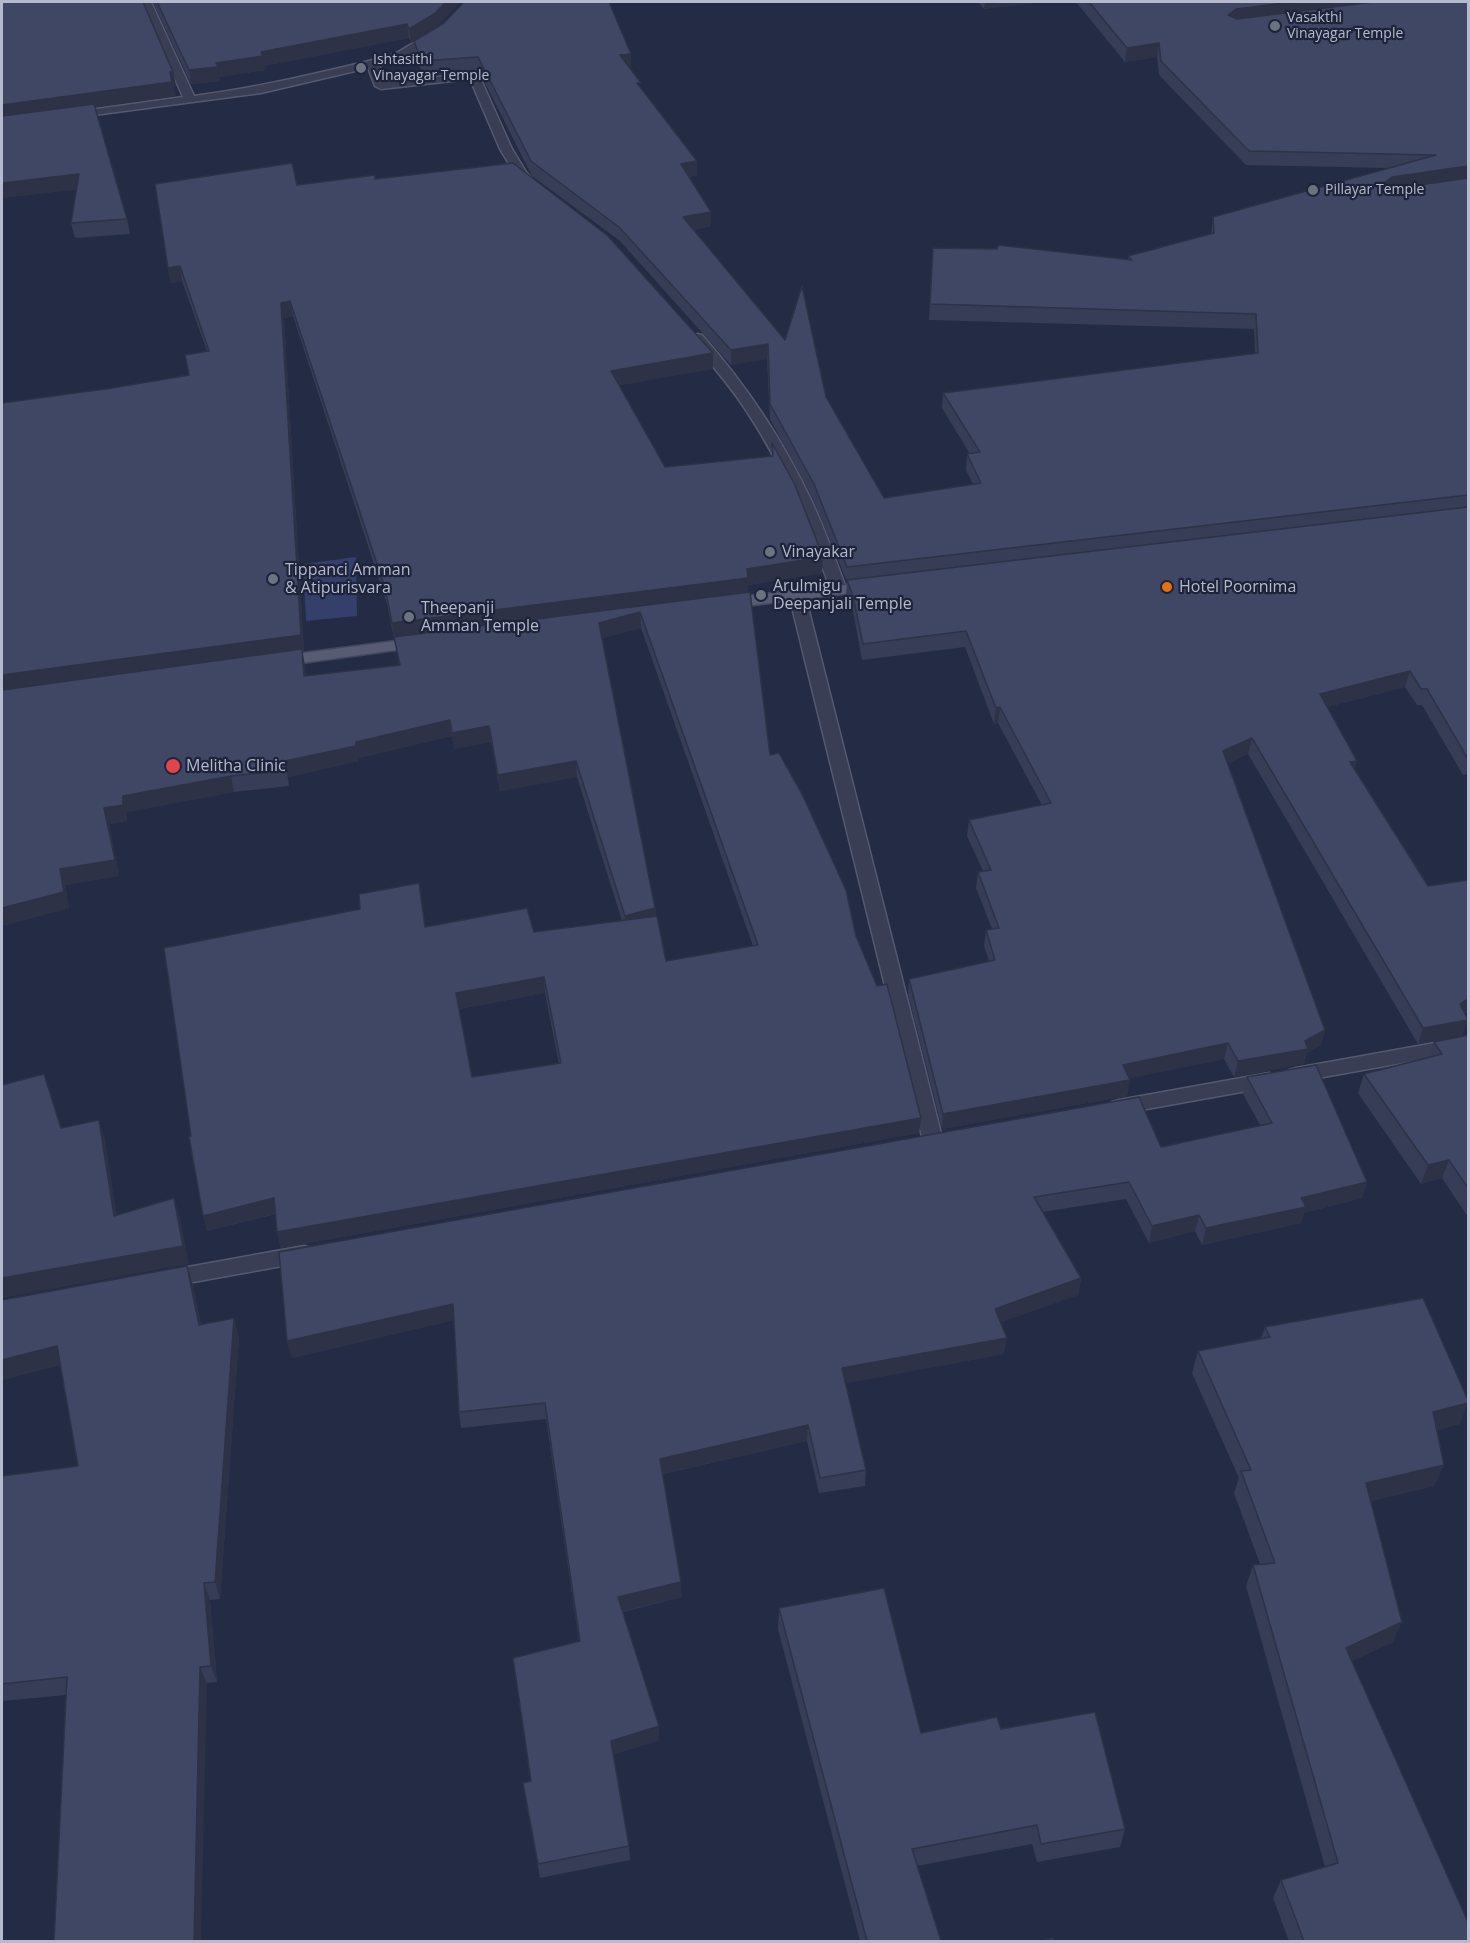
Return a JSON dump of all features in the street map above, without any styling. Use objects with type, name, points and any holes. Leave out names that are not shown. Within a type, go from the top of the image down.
[{"type":"main road","points":[[716,605],[887,585]]},
{"type":"main road","points":[[260,664],[436,640]]},
{"type":"street","points":[[146,2],[190,100]]},
{"type":"street","points":[[67,117],[261,90],[399,57],[447,26]]},
{"type":"street","points":[[372,63],[381,86],[474,75],[522,177],[541,191]]},
{"type":"street","points":[[690,330],[720,364],[764,424],[804,500],[839,590]]},
{"type":"street","points":[[797,595],[933,1141]]},
{"type":"street","points":[[1096,1111],[1468,1044]]},
{"type":"street","points":[[910,1145],[956,1136]]},
{"type":"street","points":[[143,1283],[320,1251]]},
{"type":"water","points":[[356,557],[357,616],[306,621],[303,564]]},
{"type":"building","points":[[2,2],[143,2],[173,72],[170,72],[172,82],[2,105]]},
{"type":"building","points":[[157,2],[446,2],[434,14],[409,29],[407,24],[261,52],[263,56],[216,63],[218,67],[189,70]]},
{"type":"building","points":[[464,2],[609,2],[631,54],[620,55],[641,83],[637,83],[697,161],[681,164],[711,212],[683,217],[785,340],[802,286],[826,397],[884,498],[981,483],[967,454],[980,452],[943,393],[1258,353],[1256,314],[930,304],[933,248],[997,249],[998,245],[1132,260],[1128,256],[1214,233],[1213,217],[1436,155],[1249,151],[1161,61],[1159,43],[1127,48],[1089,2],[1293,2],[1236,9],[1228,15],[1237,19],[1373,2],[1468,2],[1468,166],[1392,177],[1384,183],[1391,189],[1468,178],[1468,495],[847,567],[814,484],[770,404],[768,344],[731,350],[619,227],[531,161],[478,57],[422,61],[414,41],[444,23]]},
{"type":"building","points":[[94,104],[127,219],[71,223],[79,174],[2,183],[2,116]]},
{"type":"building","points":[[292,163],[297,185],[375,175],[375,179],[513,163],[608,236],[713,353],[611,371],[665,467],[773,456],[772,443],[795,485],[823,557],[747,569],[748,578],[392,623],[385,588],[290,301],[281,303],[301,635],[2,675],[2,403],[189,375],[185,355],[209,351],[180,266],[168,268],[155,184]]},
{"type":"building","points":[[1468,507],[1468,759],[1427,689],[1421,689],[1410,671],[1320,694],[1357,761],[1350,762],[1428,886],[1468,880],[1468,999],[1460,1004],[1468,1020],[1423,1028],[1252,738],[1223,751],[1325,1030],[1305,1041],[1308,1049],[1238,1061],[1228,1043],[1123,1065],[1130,1080],[943,1114],[909,979],[995,960],[986,930],[999,928],[978,872],[991,870],[969,820],[1051,803],[1000,707],[996,708],[966,631],[863,644],[853,596],[847,580]]},
{"type":"building","points":[[750,592],[770,755],[779,753],[803,796],[846,890],[856,936],[877,986],[887,984],[921,1118],[277,1232],[274,1198],[203,1216],[189,1137],[191,1136],[164,948],[360,909],[359,894],[419,883],[425,927],[527,908],[534,932],[657,916],[666,961],[758,945],[640,612],[599,623],[655,908],[625,916],[576,761],[498,775],[489,726],[452,733],[450,720],[356,742],[356,746],[285,761],[286,770],[231,776],[123,796],[123,805],[104,808],[115,860],[60,869],[64,892],[2,908],[2,690],[302,649],[304,676],[400,665],[394,637]],"holes":[[[544,977],[561,1063],[472,1077],[456,993]]]},
{"type":"building","points":[[1468,1035],[1468,1188],[1449,1160],[1428,1165],[1364,1074],[1442,1054],[1434,1042]]},
{"type":"building","points":[[1316,1065],[1367,1182],[1301,1198],[1306,1207],[1206,1228],[1199,1215],[1152,1226],[1129,1182],[1034,1197],[1081,1278],[995,1309],[1007,1338],[842,1368],[866,1470],[820,1478],[808,1425],[660,1459],[681,1582],[618,1597],[659,1726],[611,1741],[629,1846],[538,1864],[523,1783],[531,1781],[513,1658],[580,1641],[545,1403],[459,1412],[453,1304],[287,1341],[279,1252],[1139,1097],[1161,1147],[1272,1123],[1247,1077]]},
{"type":"building","points":[[44,1074],[61,1128],[99,1120],[114,1216],[174,1198],[183,1246],[2,1278],[2,1085]]},
{"type":"building","points":[[187,1266],[199,1325],[234,1318],[215,1582],[204,1583],[211,1666],[200,1667],[194,1941],[54,1941],[67,1677],[2,1684],[2,1476],[78,1466],[57,1346],[2,1360],[2,1300]]},
{"type":"building","points":[[1423,1298],[1468,1403],[1433,1412],[1444,1465],[1366,1483],[1402,1622],[1346,1648],[1468,1922],[1468,1941],[1304,1941],[1281,1880],[1338,1863],[1253,1565],[1275,1563],[1241,1471],[1251,1470],[1198,1351],[1270,1337],[1265,1327]]},
{"type":"building","points":[[884,1588],[921,1733],[997,1717],[1001,1729],[1095,1712],[1125,1829],[1041,1844],[1037,1825],[912,1849],[941,1941],[867,1941],[779,1608]]},
{"type":"place","name":"Vasakthi Vinayagar Temple","points":[[1275,26]]},
{"type":"place","name":"Ishtasithi Vinayagar Temple","points":[[361,68]]},
{"type":"place","name":"Pillayar Temple","points":[[1313,190]]},
{"type":"place","name":"Vinayakar","points":[[770,552]]},
{"type":"place","name":"Tippanci Amman & Atipurisvara","points":[[273,579]]},
{"type":"place","name":"Hotel Poornima","points":[[1167,587]]},
{"type":"place","name":"Arulmigu Deepanjali Temple","points":[[761,595]]},
{"type":"place","name":"Theepanji Amman Temple","points":[[409,617]]},
{"type":"place","name":"Melitha Clinic","points":[[173,766]]}]
